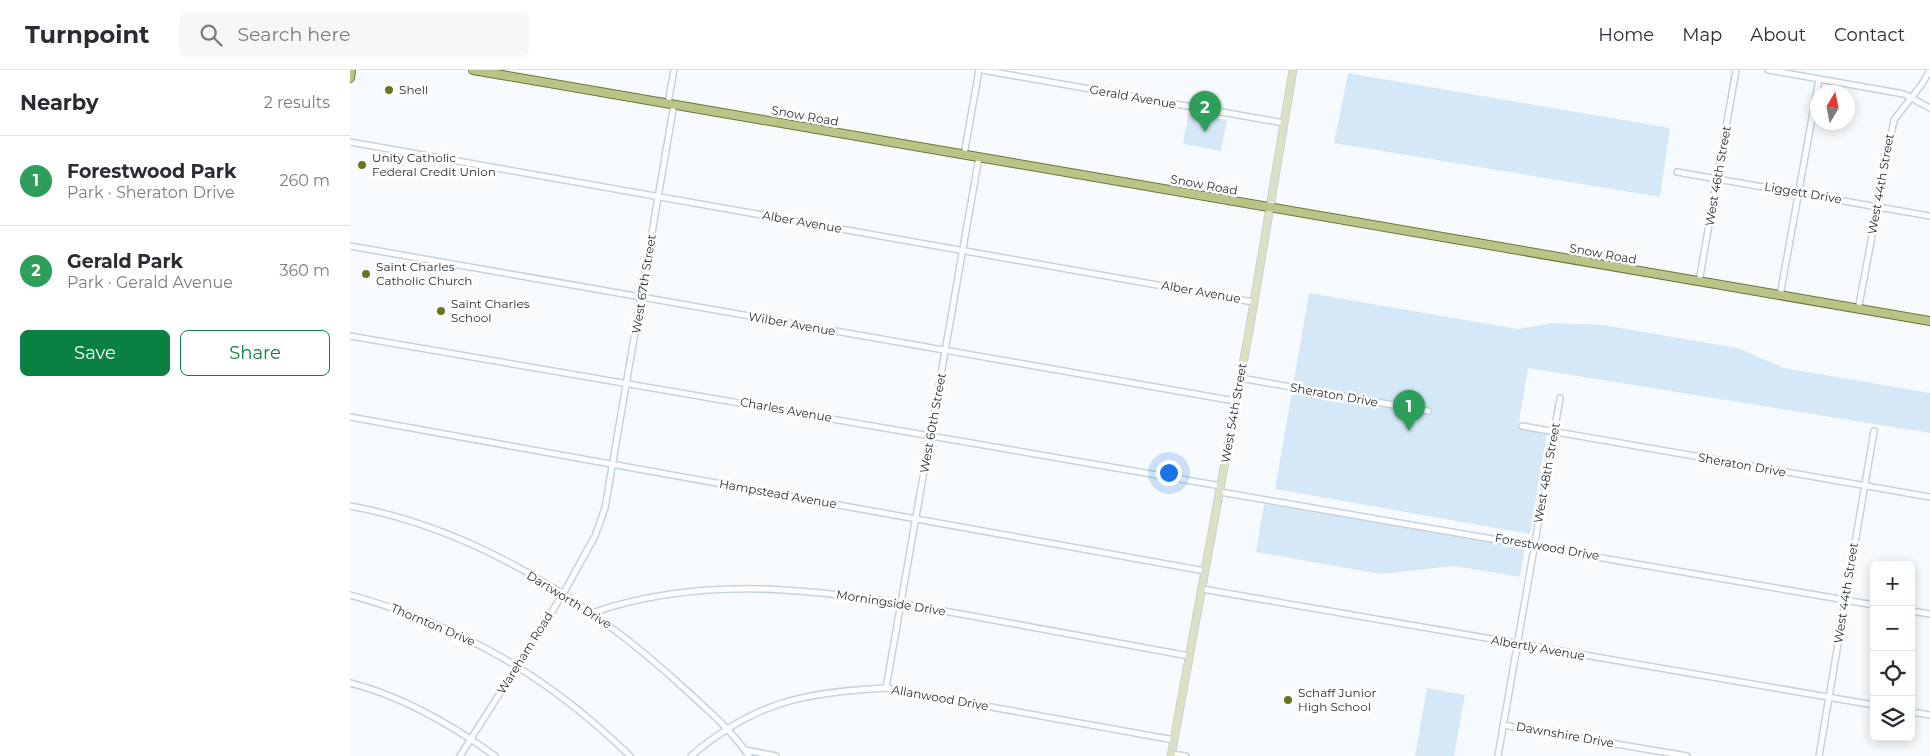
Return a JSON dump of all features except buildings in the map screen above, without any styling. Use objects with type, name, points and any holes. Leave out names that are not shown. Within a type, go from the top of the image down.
[{"type":"main road","points":[[350,78],[352,70]]},
{"type":"main road","name":"Snow Road","points":[[474,70],[1930,321]]},
{"type":"street","name":"West 67th Street","points":[[612,463],[658,197],[674,70]]},
{"type":"street","name":"Gerald Avenue","points":[[980,70],[1284,123]]},
{"type":"street","points":[[964,155],[980,70]]},
{"type":"street","name":"West 54th Street","points":[[1171,755],[1240,378],[1293,70]]},
{"type":"street","name":"West 46th Street","points":[[1699,282],[1736,70]]},
{"type":"street","points":[[1768,70],[1904,94],[1930,108]]},
{"type":"street","name":"West 44th Street","points":[[1858,310],[1894,120],[1912,98],[1930,70]]},
{"type":"street","points":[[1780,296],[1819,79]]},
{"type":"street","name":"Alber Avenue","points":[[350,142],[1253,302]]},
{"type":"street","name":"West 60th Street","points":[[886,688],[979,157]]},
{"type":"street","name":"Liggett Drive","points":[[1677,172],[1930,216]]},
{"type":"street","name":"Wilber Avenue","points":[[350,246],[1235,401]]},
{"type":"street","name":"Charles Avenue","points":[[350,336],[931,435],[1220,489]]},
{"type":"street","name":"Sheraton Drive","points":[[1240,378],[1428,410]]},
{"type":"street","name":"West 48th Street","points":[[1498,756],[1560,398]]},
{"type":"street","name":"Hampstead Avenue","points":[[350,417],[1205,571]]},
{"type":"street","name":"Sheraton Drive","points":[[1522,426],[1930,497]]},
{"type":"street","name":"West 44th Street","points":[[1819,756],[1874,431]]},
{"type":"street","name":"Wareham Road","points":[[460,756],[563,594],[595,536],[604,508],[612,463]]},
{"type":"street","name":"Forestwood Drive","points":[[1220,489],[1870,604]]},
{"type":"street","name":"Dartworth Drive","points":[[350,506],[391,516],[434,530],[505,561],[563,594],[632,641],[726,728],[749,756]]},
{"type":"street","name":"Morningside Drive","points":[[592,613],[618,604],[657,595],[761,587],[817,591],[900,603],[1189,656]]},
{"type":"street","name":"Albertly Avenue","points":[[1202,589],[1870,704]]},
{"type":"street","name":"Thornton Drive","points":[[350,595],[427,620],[465,636],[518,666],[589,719],[630,756]]},
{"type":"street","points":[[1915,612],[1930,614]]},
{"type":"street","points":[[350,683],[420,710],[471,738],[495,756]]},
{"type":"street","name":"Allanwood Drive","points":[[691,756],[726,728],[757,711],[796,698],[846,690],[886,688],[1174,740]]},
{"type":"street","points":[[1915,713],[1930,715]]},
{"type":"street","name":"Dawnshire Drive","points":[[1503,725],[1687,756]]},
{"type":"street","points":[[746,750],[776,756]]},
{"type":"street","points":[[1171,755],[1186,756]]},
{"type":"shaded area","points":[[1348,73],[1670,128],[1660,197],[1334,143]]},
{"type":"shaded area","points":[[1188,114],[1227,120],[1221,151],[1183,144]]},
{"type":"shaded area","points":[[1309,293],[1518,329],[1552,323],[1603,325],[1737,348],[1784,368],[1930,393],[1930,433],[1528,368],[1518,428],[1547,434],[1530,534],[1275,489]]},
{"type":"shaded area","points":[[1264,504],[1525,547],[1520,577],[1454,566],[1380,574],[1256,552]]},
{"type":"shaded area","points":[[1427,688],[1465,695],[1454,756],[1415,756]]},
{"type":"place","name":"Shell","points":[[389,90]]},
{"type":"place","name":"Gerald Park","points":[[1205,132]]},
{"type":"place","name":"Unity Catholic Federal Credit Union","points":[[362,165]]},
{"type":"place","name":"Saint Charles Catholic Church","points":[[366,274]]},
{"type":"place","name":"Saint Charles School","points":[[441,311]]},
{"type":"place","name":"Forestwood Park","points":[[1409,431]]},
{"type":"place","name":"Schaff Junior High School","points":[[1288,700]]}]
